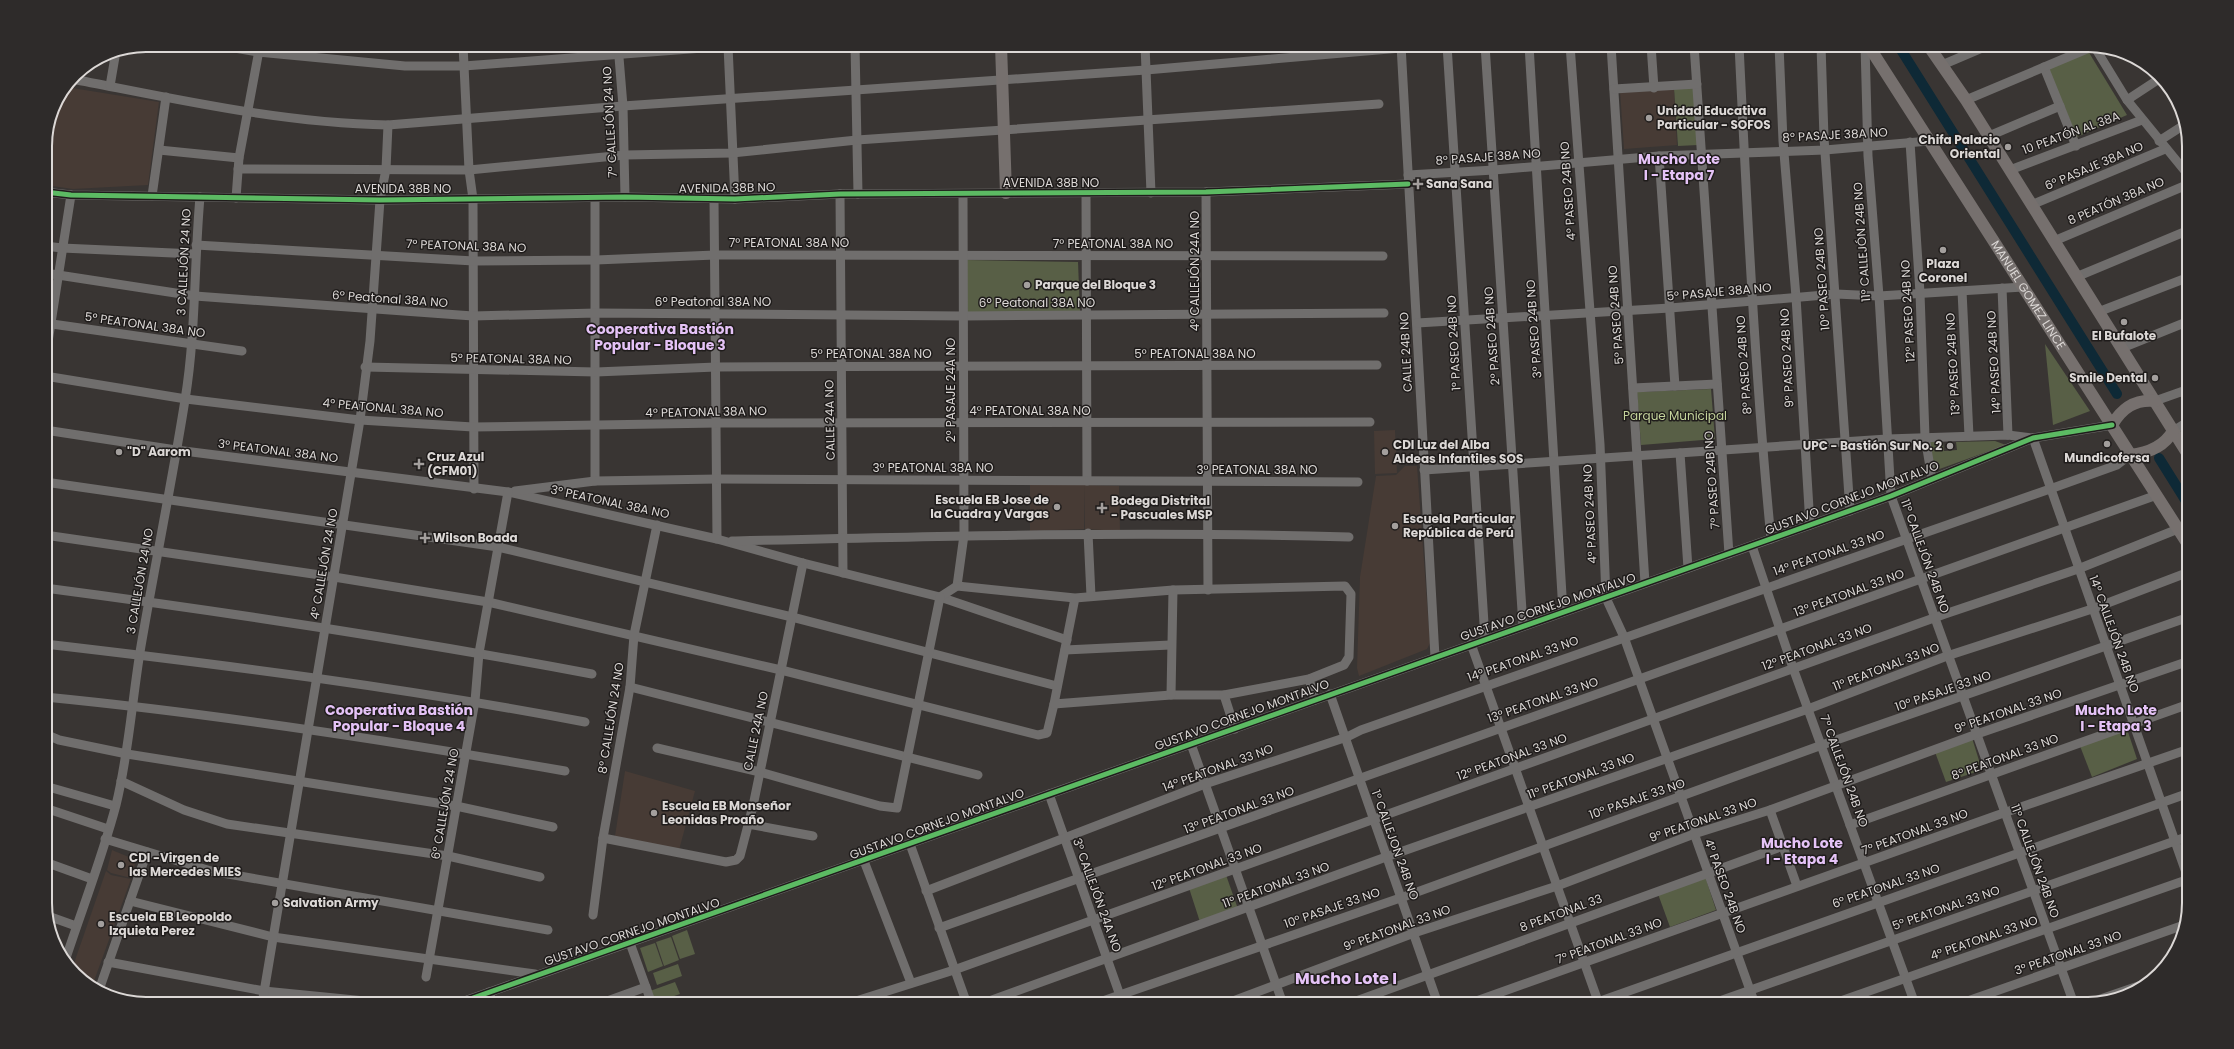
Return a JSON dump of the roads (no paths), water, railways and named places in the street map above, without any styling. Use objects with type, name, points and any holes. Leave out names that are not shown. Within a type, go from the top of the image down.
[{"type":"main road","points":[[1000,52],[1006,193]]},
{"type":"main road","name":"MANUEL GOMEZ LINCE","points":[[1871,52],[2182,535]]},
{"type":"main road","points":[[1933,52],[1989,136],[2098,312],[2156,401],[2182,445]]},
{"type":"main road","points":[[2112,425],[2117,415],[2128,406],[2142,401],[2156,401]]},
{"type":"main road","points":[[2130,455],[2145,453],[2161,445],[2173,431]]},
{"type":"street","points":[[236,198],[239,158],[258,52]]},
{"type":"street","points":[[291,52],[405,66],[464,66],[591,52]]},
{"type":"street","points":[[463,52],[469,170],[473,199],[474,489]]},
{"type":"street","name":"7° CALLEJÓN 24 NO","points":[[618,52],[623,106],[625,198]]},
{"type":"street","points":[[728,52],[735,199]]},
{"type":"street","points":[[855,52],[858,194]]},
{"type":"street","points":[[1145,52],[1151,192]]},
{"type":"street","points":[[80,80],[247,112],[362,124],[388,125],[466,117],[1146,70],[1346,52]]},
{"type":"street","name":"CALLE 24B NO","points":[[1401,52],[1424,470],[1436,657]]},
{"type":"street","name":"1° PASEO 24B NO","points":[[1447,52],[1485,640]]},
{"type":"street","name":"2° PASEO 24B NO","points":[[1486,52],[1523,626]]},
{"type":"street","name":"3° PASEO 24B NO","points":[[1529,52],[1564,612]]},
{"type":"street","name":"4° PASEO 24B NO","points":[[1570,52],[1577,162],[1600,458],[1606,598],[1624,637],[1752,997]]},
{"type":"street","name":"5° PASEO 24B NO","points":[[1611,52],[1645,583]]},
{"type":"street","points":[[1651,52],[1654,88]]},
{"type":"street","name":"7° PASEO 24B NO","points":[[1695,52],[1729,554]]},
{"type":"street","name":"8° PASEO 24B NO","points":[[1739,52],[1752,302],[1762,448],[1771,539]]},
{"type":"street","name":"9° PASEO 24B NO","points":[[1779,52],[1810,525]]},
{"type":"street","name":"10° PASEO 24B NO","points":[[1821,52],[1825,150],[1850,511]]},
{"type":"street","name":"11° CALLEJÓN 24B NO","points":[[1866,52],[1867,146],[1880,296],[1891,496],[2071,997]]},
{"type":"street","points":[[1942,66],[1973,52]]},
{"type":"street","points":[[1966,100],[2080,52]]},
{"type":"street","points":[[2100,54],[2127,100],[2182,168]]},
{"type":"street","points":[[110,86],[115,58]]},
{"type":"street","points":[[2044,67],[2076,146]]},
{"type":"street","points":[[2127,100],[2156,81]]},
{"type":"street","points":[[1614,89],[1654,88],[1697,84]]},
{"type":"street","points":[[152,196],[160,150],[166,97]]},
{"type":"street","points":[[238,169],[469,170],[625,155],[732,152],[857,140],[1379,104]]},
{"type":"street","points":[[1989,136],[2060,106]]},
{"type":"street","name":"10 PEATÓN AL 38A","points":[[2010,170],[2142,120]]},
{"type":"street","name":"4° CALLEJÓN 24 NO","points":[[263,997],[318,679],[324,630],[360,420],[380,200],[386,169],[388,125]]},
{"type":"street","name":"6° PASAJE 38A NO","points":[[2031,205],[2162,145],[2180,129]]},
{"type":"street","name":"8° PASAJE 38A NO","points":[[1408,179],[1456,172],[1659,156],[1745,151],[1825,150],[1929,141]]},
{"type":"street","name":"12° PASEO 24B NO","points":[[1910,142],[1920,293],[1925,437],[1932,479]]},
{"type":"street","points":[[160,150],[239,158]]},
{"type":"street","points":[[1659,156],[1675,386]]},
{"type":"street","name":"AVENIDA 38B NO","points":[[52,193],[71,195],[380,200],[595,198],[735,199],[840,194],[1206,192],[1408,179]]},
{"type":"street","name":"8 PEATÓN 38A NO","points":[[2054,241],[2182,187]]},
{"type":"street","name":"4° CALLEJÓN 24A NO","points":[[1206,192],[1208,590]]},
{"type":"street","points":[[1086,193],[1087,481]]},
{"type":"street","name":"CALLE 24A NO","points":[[840,194],[843,573]]},
{"type":"street","name":"2° PASAJE 24A NO","points":[[957,586],[964,535],[962,194]]},
{"type":"street","points":[[52,304],[71,195]]},
{"type":"street","name":"3 CALLEJÓN 24 NO","points":[[67,953],[115,806],[127,754],[140,655],[157,552],[186,399],[190,343],[196,296],[195,254],[200,197]]},
{"type":"street","points":[[595,198],[595,481]]},
{"type":"street","points":[[714,199],[720,540],[1088,533],[1208,533],[1349,537]]},
{"type":"street","points":[[2076,277],[2182,233]]},
{"type":"street","name":"7° PEATONAL 38A NO","points":[[196,245],[474,260],[596,260],[715,255],[1383,256]]},
{"type":"street","points":[[52,247],[195,254]]},
{"type":"street","name":"6º Peatonal 38A NO","points":[[52,275],[196,296],[371,310],[473,316],[596,313],[963,316],[1384,313]]},
{"type":"street","points":[[2098,312],[2182,280]]},
{"type":"street","name":"5° PASAJE 38A NO","points":[[1416,323],[1628,311],[1836,294],[1880,296],[2023,287]]},
{"type":"street","name":"14° PASEO 24B NO","points":[[2002,288],[2008,435]]},
{"type":"street","name":"13° PASEO 24B NO","points":[[1962,291],[1969,436]]},
{"type":"street","points":[[2122,348],[2182,323]]},
{"type":"street","name":"5° PEATONAL 38A NO","points":[[52,324],[242,351]]},
{"type":"street","name":"5° PEATONAL 38A NO","points":[[365,367],[596,372],[716,366],[1377,365]]},
{"type":"street","name":"4° PEATONAL 38A NO","points":[[52,377],[186,399],[360,420],[474,427],[595,427],[842,423],[1370,422]]},
{"type":"street","points":[[1633,388],[1717,384]]},
{"type":"street","points":[[2156,401],[2182,392]]},
{"type":"street","points":[[1424,470],[1925,437],[2008,435],[2033,438],[2112,425]]},
{"type":"street","points":[[2173,431],[2182,426]]},
{"type":"street","name":"3° PEATONAL 38A NO","points":[[52,431],[176,450],[474,489],[508,492],[720,540],[803,564],[940,597],[1068,640]]},
{"type":"street","name":"GUSTAVO CORNEJO MONTALVO","points":[[475,997],[864,861],[1330,694],[1850,511],[1891,496],[2033,438]]},
{"type":"street","name":"14° CALLEJÓN 24B NO","points":[[2033,438],[2105,646],[2182,860]]},
{"type":"street","points":[[1680,453],[1688,568]]},
{"type":"street","name":"14° PEATONAL 33 NO","points":[[926,891],[1065,839],[1205,784],[1347,737],[1361,730],[1486,685],[2050,489],[2117,465],[2130,455]]},
{"type":"street","name":"3° PEATONAL 38A NO","points":[[508,492],[595,481],[718,479],[1358,482]]},
{"type":"street","points":[[52,483],[498,547],[792,617],[928,654],[1057,686]]},
{"type":"street","name":"6° CALLEJÓN 24 NO","points":[[426,977],[475,701],[479,653],[508,492]]},
{"type":"street","name":"13° PEATONAL 33 NO","points":[[939,928],[1080,880],[1501,728],[2157,496]]},
{"type":"street","name":"8° CALLEJÓN 24 NO","points":[[593,916],[603,838],[630,687],[634,636],[658,525]]},
{"type":"street","name":"12° PEATONAL 33 NO","points":[[868,997],[954,970],[1094,920],[1793,668],[2078,568],[2178,529]]},
{"type":"street","points":[[1088,533],[1091,596]]},
{"type":"street","points":[[52,536],[334,577],[488,602],[781,670],[1038,736],[1047,733],[1068,640],[1075,598]]},
{"type":"street","name":"7° CALLEJÓN 24B NO","points":[[1752,546],[1793,668],[1878,902],[1893,939],[1913,997]]},
{"type":"street","name":"CALLE 24A NO","points":[[603,838],[726,862],[736,860],[740,856],[760,772],[803,564]]},
{"type":"street","name":"11° PEATONAL 33 NO","points":[[1001,997],[1386,857],[1808,709],[1948,656],[2092,609],[2182,575]]},
{"type":"street","points":[[657,748],[760,772],[894,808],[899,805],[917,706],[940,597],[957,586],[1075,598],[1172,590],[1345,586],[1351,594],[1348,661],[1309,679],[1224,695],[1171,696],[1054,704]]},
{"type":"street","points":[[52,589],[149,602],[479,653],[592,674]]},
{"type":"street","points":[[1171,696],[1170,645],[1172,590]]},
{"type":"street","name":"10° PASAJE 33 NO","points":[[1114,997],[1401,898],[1822,745],[1964,697],[2182,619]]},
{"type":"street","points":[[1471,644],[1570,922],[1594,997]]},
{"type":"street","points":[[52,645],[140,655],[475,701],[585,722]]},
{"type":"street","points":[[1065,650],[1170,645]]},
{"type":"street","name":"9° PEATONAL 33 NO","points":[[1245,997],[1414,933],[1557,886],[1694,834],[1770,810],[1977,734],[2182,664]]},
{"type":"street","points":[[1309,679],[1315,700]]},
{"type":"street","points":[[630,687],[978,775]]},
{"type":"street","name":"1° CALLEJON 24B NO","points":[[1330,694],[1347,737],[1359,780],[1436,997]]},
{"type":"street","points":[[1224,695],[1235,728]]},
{"type":"street","points":[[52,698],[134,706],[309,730],[565,771]]},
{"type":"street","name":"8° PEATONAL 33 NO","points":[[1850,825],[2182,706]]},
{"type":"street","points":[[52,737],[58,740],[127,754],[456,806],[553,827]]},
{"type":"street","points":[[1191,744],[1280,997]]},
{"type":"street","name":"7° PEATONAL 33 NO","points":[[1488,997],[1797,886],[2182,752]]},
{"type":"street","points":[[121,781],[184,810],[227,824],[448,856],[540,877]]},
{"type":"street","points":[[52,788],[115,806]]},
{"type":"street","name":"3° CALLEJÓN 24A NO","points":[[1049,794],[1120,995]]},
{"type":"street","name":"6° PEATONAL 33 NO","points":[[1612,997],[1736,952],[2182,796]]},
{"type":"street","points":[[52,810],[108,829]]},
{"type":"street","points":[[1770,810],[1797,886]]},
{"type":"street","points":[[748,824],[813,836]]},
{"type":"street","name":"5° PEATONAL 33 NO","points":[[1730,997],[2182,838]]},
{"type":"street","points":[[105,839],[211,871],[548,930]]},
{"type":"street","points":[[910,844],[964,997]]},
{"type":"street","name":"8 PEATONAL 33","points":[[1368,997],[1570,922],[1783,846]]},
{"type":"street","points":[[101,985],[148,852]]},
{"type":"street","points":[[864,861],[911,983]]},
{"type":"street","points":[[52,865],[92,879]]},
{"type":"street","name":"4° PEATONAL 33 NO","points":[[1852,997],[2182,882]]},
{"type":"street","points":[[130,901],[273,937],[429,961],[539,975]]},
{"type":"street","points":[[53,918],[76,926]]},
{"type":"street","name":"3° PEATONAL 33 NO","points":[[1979,997],[2179,927]]},
{"type":"street","points":[[630,943],[650,997]]},
{"type":"street","points":[[108,962],[264,991],[325,997]]},
{"type":"street","points":[[619,997],[646,987]]},
{"type":"street","points":[[489,992],[491,997]]},
{"type":"waterway","points":[[1902,52],[2117,394]]},
{"type":"waterway","points":[[2159,458],[2182,495]]},
{"type":"place","name":"Unidad Educativa Particular - SOFOS","points":[[1649,118]]},
{"type":"place","name":"Chifa Palacio Oriental","points":[[2008,147]]},
{"type":"place","name":"Sana Sana","points":[[1418,184]]},
{"type":"place","name":"Plaza Coronel","points":[[1943,250]]},
{"type":"place","name":"Parque del Bloque 3","points":[[1027,285]]},
{"type":"place","name":"El Bufalote","points":[[2124,322]]},
{"type":"place","name":"Smile Dental","points":[[2155,378]]},
{"type":"place","name":"Mundicofersa","points":[[2107,444]]},
{"type":"place","name":"UPC - Bastión Sur No. 2","points":[[1950,446]]},
{"type":"place","name":"\"D\" Aarom","points":[[119,452]]},
{"type":"place","name":"CDI Luz del Alba Aldeas Infantiles SOS","points":[[1385,452]]},
{"type":"place","name":"Cruz Azul (CFM01)","points":[[419,464]]},
{"type":"place","name":"Escuela EB Jose de la Cuadra y Vargas","points":[[1057,507]]},
{"type":"place","name":"Bodega Distrital - Pascuales MSP","points":[[1102,508]]},
{"type":"place","name":"Escuela Particular República de Perú","points":[[1395,526]]},
{"type":"place","name":"Wilson Boada","points":[[425,538]]},
{"type":"place","name":"Escuela EB Monseñor Leonidas Proaño","points":[[654,813]]},
{"type":"place","name":"CDI -Virgen de las Mercedes MIES","points":[[121,865]]},
{"type":"place","name":"Salvation Army","points":[[275,903]]},
{"type":"place","name":"Escuela EB Leopoldo Izquieta Perez","points":[[101,924]]},
{"type":"district","name":"Mucho Lote I - Etapa 7","points":[[1679,168]]},
{"type":"district","name":"Cooperativa Bastión Popular - Bloque 3","points":[[660,338]]},
{"type":"district","name":"Cooperativa Bastión Popular - Bloque 4","points":[[399,718]]},
{"type":"district","name":"Mucho Lote I - Etapa 3","points":[[2116,718]]},
{"type":"district","name":"Mucho Lote I - Etapa 4","points":[[1802,852]]},
{"type":"district","name":"Mucho Lote I","points":[[1346,978]]},
{"type":"park label","name":"Parque Municipal","points":[[1675,416]]}]
